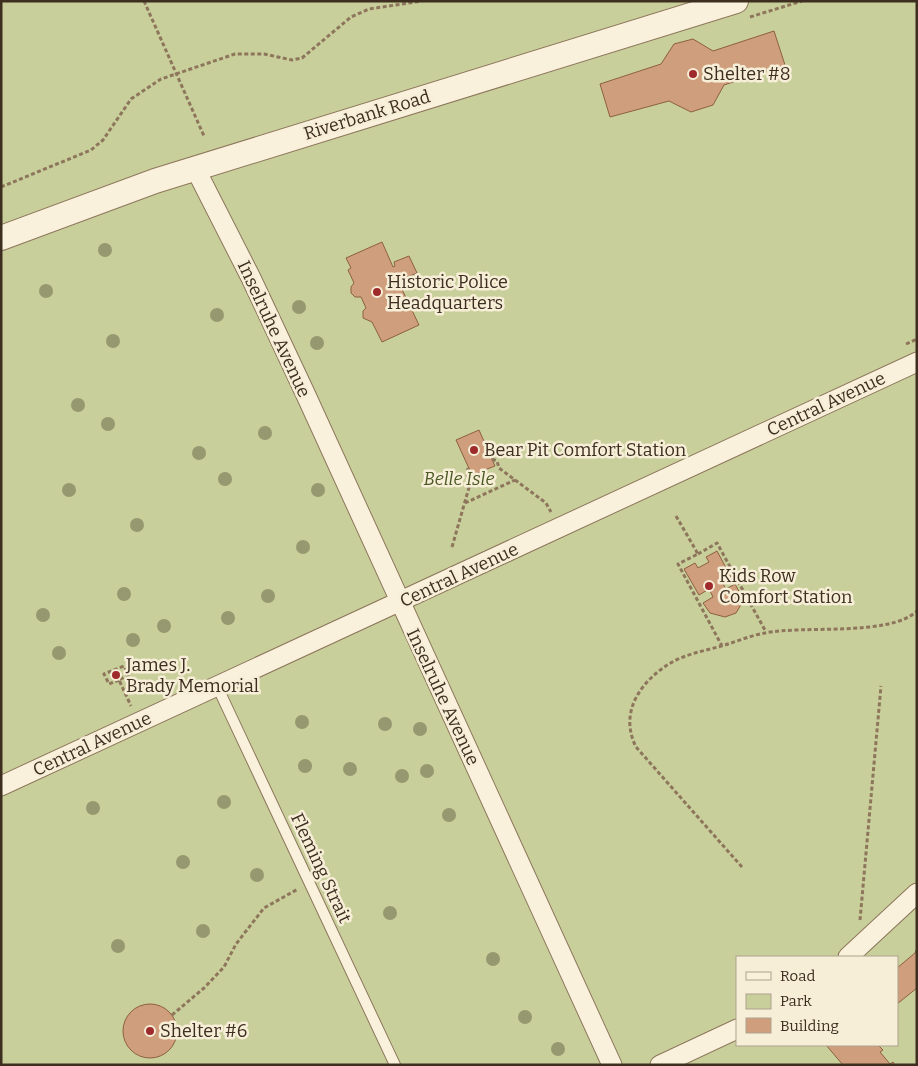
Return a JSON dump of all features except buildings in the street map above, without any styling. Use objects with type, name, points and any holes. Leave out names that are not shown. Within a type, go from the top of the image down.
[{"type":"street","name":"Riverbank Road","points":[[1,238],[154,181],[736,1]]},
{"type":"street","name":"Inselruhe Avenue","points":[[195,168],[297,376],[612,1065]]},
{"type":"street","name":"Central Avenue","points":[[1,786],[917,362]]},
{"type":"street","points":[[849,956],[917,894]]},
{"type":"street","points":[[660,1065],[736,1028]]},
{"type":"lane","name":"Fleming Strait","points":[[217,686],[395,1065]]},
{"type":"path","points":[[144,1],[204,136]]},
{"type":"path","points":[[1,187],[91,150],[103,140],[131,99],[152,84],[176,73],[235,54],[258,53],[292,60],[302,58],[311,53],[351,17],[369,8],[422,1]]},
{"type":"path","points":[[492,460],[497,461],[499,468],[546,503],[560,528]]},
{"type":"path","points":[[452,546],[470,484],[467,474],[468,468]]},
{"type":"path","points":[[465,503],[515,480]]},
{"type":"path","points":[[676,516],[698,554]]},
{"type":"path","points":[[722,646],[678,564],[717,543],[766,632]]},
{"type":"path","points":[[742,867],[636,748],[630,736],[631,708],[645,682],[676,661],[766,632],[889,624],[909,618],[917,610]]},
{"type":"path","points":[[124,666],[128,675],[118,680],[109,684],[104,674],[124,666]]},
{"type":"path","points":[[118,680],[138,723]]},
{"type":"path","points":[[860,920],[881,686]]},
{"type":"path","points":[[172,1015],[204,988],[224,966],[236,944],[264,908],[310,883]]},
{"type":"green space","name":"Belle Isle","points":[[1,1],[917,1],[917,1065],[1,1065]]},
{"type":"place","name":"Shelter #8","points":[[693,74]]},
{"type":"place","name":"Historic Police Headquarters","points":[[377,292]]},
{"type":"place","name":"Bear Pit Comfort Station","points":[[474,450]]},
{"type":"place","name":"Kids Row Comfort Station","points":[[709,586]]},
{"type":"place","name":"James J. Brady Memorial","points":[[116,675]]},
{"type":"place","name":"Shelter #6","points":[[150,1031]]}]
